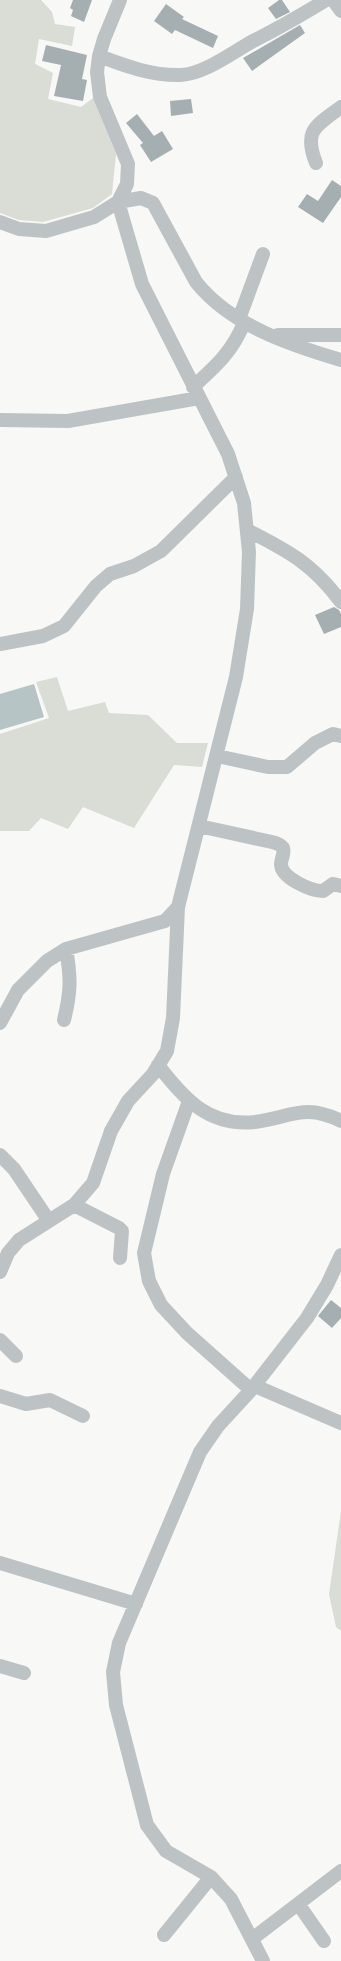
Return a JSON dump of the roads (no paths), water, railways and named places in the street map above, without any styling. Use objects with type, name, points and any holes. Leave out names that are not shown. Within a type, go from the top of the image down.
[{"type":"street","points":[[0,1272],[8,1253],[19,1240],[74,1205],[94,1183],[111,1132],[128,1101],[154,1074],[167,1051],[173,1018],[178,907],[236,677],[247,609],[249,552],[244,503],[236,477],[228,454],[142,284],[118,202],[127,184],[128,164],[100,97],[97,72],[99,56],[120,0]]},
{"type":"street","points":[[99,56],[152,74],[183,75],[232,55],[254,40],[336,4]]},
{"type":"street","points":[[316,163],[310,141],[312,132],[341,107]]},
{"type":"street","points":[[0,222],[19,229],[46,231],[94,217],[118,202],[141,198],[153,203],[196,282],[204,292],[241,321],[271,335],[341,360]]},
{"type":"street","points":[[0,420],[68,421],[196,392],[234,344],[263,254]]},
{"type":"street","points":[[271,335],[341,335]]},
{"type":"street","points":[[0,644],[43,636],[64,626],[96,586],[110,574],[134,566],[161,551],[236,477]]},
{"type":"street","points":[[247,530],[284,548],[302,560],[338,593]]},
{"type":"street","points":[[217,756],[268,767],[287,767],[315,744],[333,734],[341,736]]},
{"type":"street","points":[[199,826],[280,845],[283,851],[281,863],[286,876],[315,890],[323,892],[333,884],[341,886]]},
{"type":"street","points":[[0,1023],[18,990],[47,961],[66,949],[166,921],[178,907]]},
{"type":"street","points":[[64,1020],[71,980],[66,949]]},
{"type":"street","points":[[158,1065],[179,1092],[199,1110],[228,1122],[255,1122],[303,1111],[326,1114],[341,1121]]},
{"type":"street","points":[[190,1101],[164,1174],[144,1253],[149,1281],[161,1305],[187,1333],[224,1366],[251,1387],[341,1422]]},
{"type":"street","points":[[0,1155],[14,1169],[49,1221]]},
{"type":"street","points":[[74,1205],[119,1228],[122,1232],[120,1258]]},
{"type":"street","points":[[262,1961],[231,1899],[212,1877],[166,1851],[147,1825],[116,1705],[113,1672],[119,1643],[200,1452],[218,1426],[307,1318],[328,1285],[341,1255]]},
{"type":"street","points":[[0,1340],[16,1356]]},
{"type":"street","points":[[0,1396],[26,1404],[50,1400],[83,1416]]},
{"type":"street","points":[[0,1563],[136,1604]]},
{"type":"street","points":[[0,1666],[24,1673]]},
{"type":"street","points":[[252,1939],[341,1872]]},
{"type":"street","points":[[164,1935],[212,1877]]},
{"type":"street","points":[[299,1905],[324,1941]]}]
